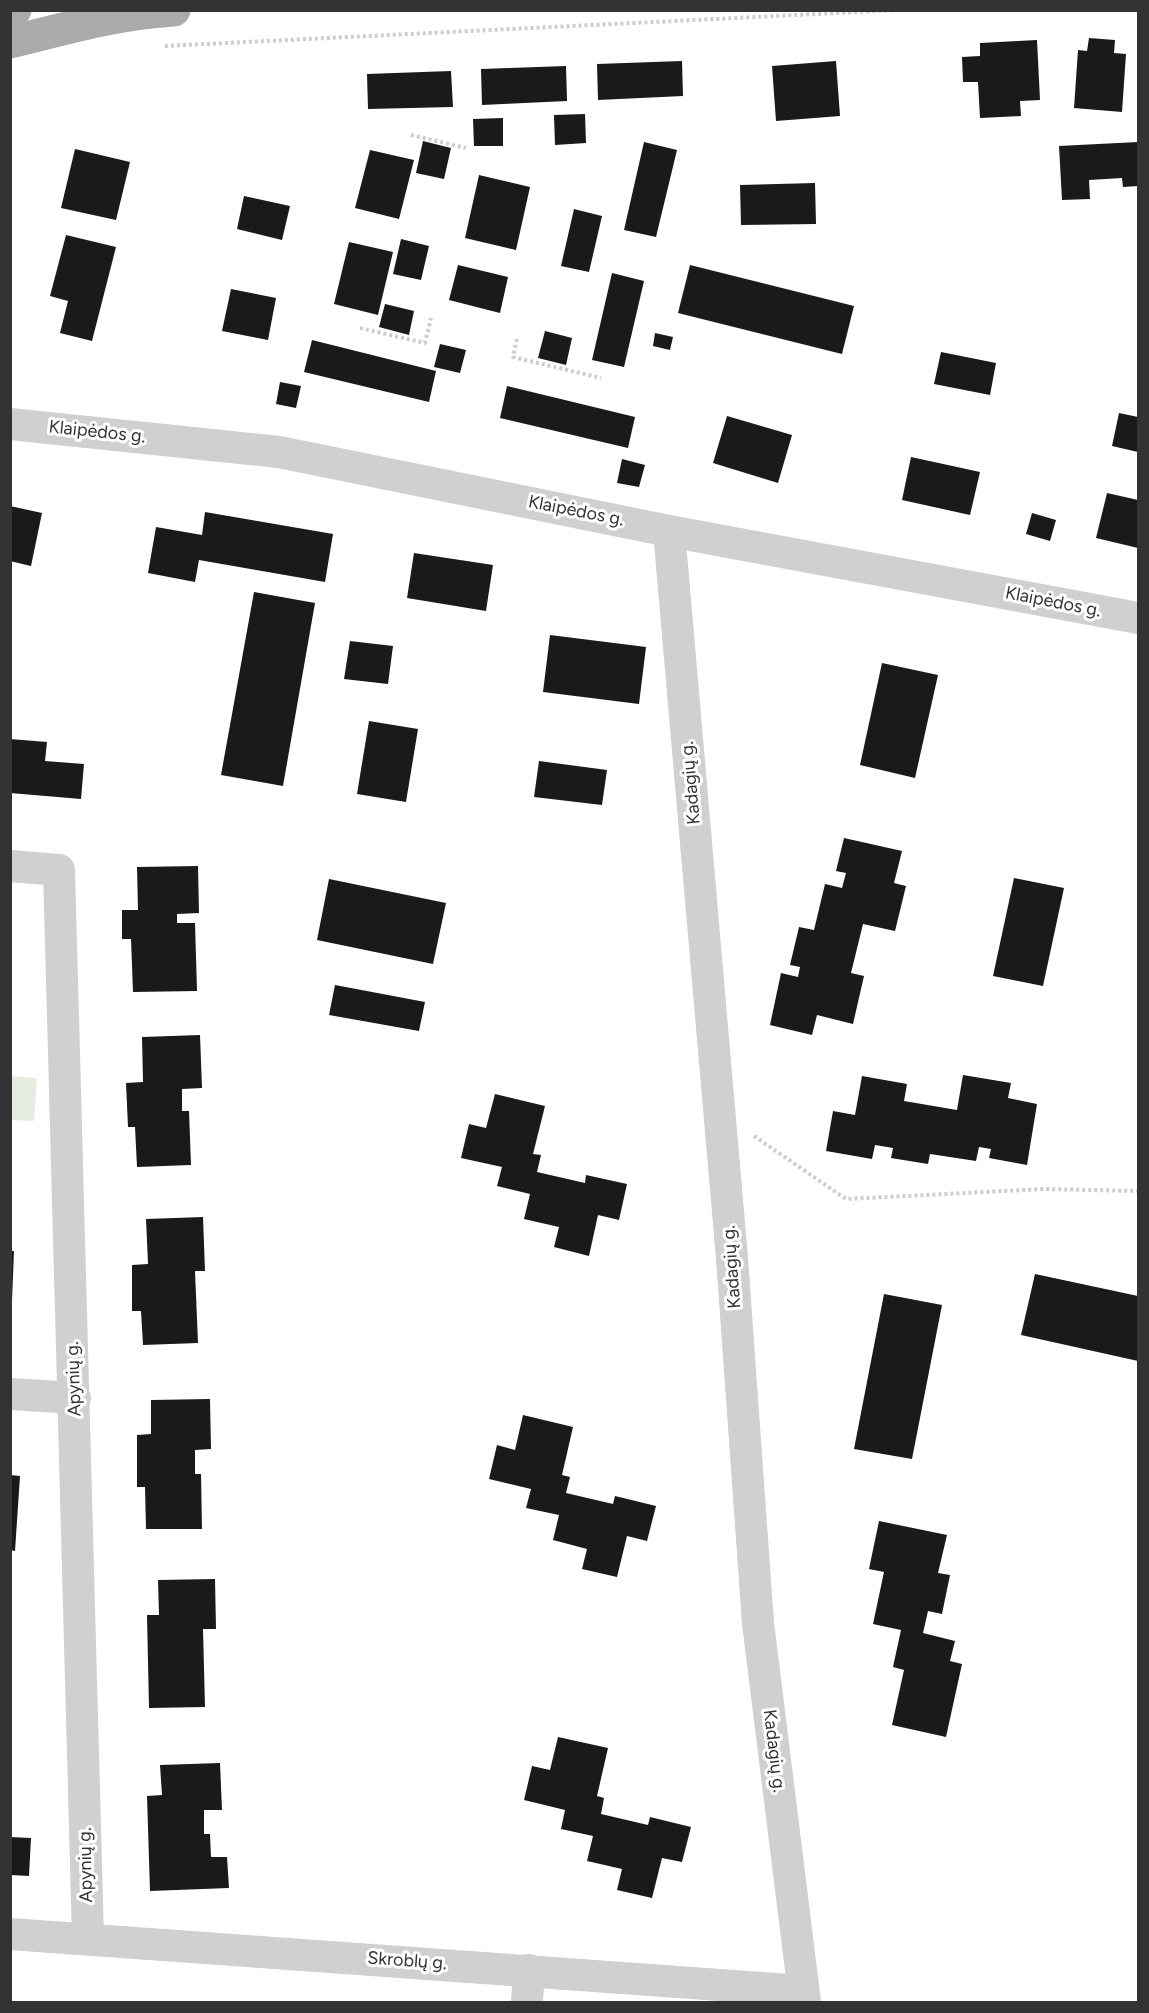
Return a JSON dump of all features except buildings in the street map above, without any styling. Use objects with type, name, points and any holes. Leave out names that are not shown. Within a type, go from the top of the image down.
[{"type":"main road","points":[[10,12],[15,10]]},
{"type":"main road","points":[[10,42],[147,12],[174,10]]},
{"type":"street","name":"Klaipėdos g.","points":[[10,424],[279,452],[669,531],[1138,618]]},
{"type":"street","name":"Kadagių g.","points":[[669,531],[732,1258],[758,1623],[804,1997]]},
{"type":"street","name":"Apynių g.","points":[[10,866],[59,870],[88,1938]]},
{"type":"street","points":[[10,1394],[75,1398]]},
{"type":"street","name":"Skroblų g.","points":[[10,1934],[529,1970],[804,1997]]},
{"type":"street","points":[[527,2002],[529,1970]]},
{"type":"path","points":[[155,46],[898,10]]},
{"type":"path","points":[[411,135],[466,148]]},
{"type":"path","points":[[360,328],[425,343],[431,318]]},
{"type":"path","points":[[517,339],[513,357],[588,378],[602,378]]},
{"type":"path","points":[[719,1112],[846,1199],[1044,1189],[1138,1191]]},
{"type":"shaded area","points":[[11,1076],[37,1078],[34,1121],[11,1120]]}]
